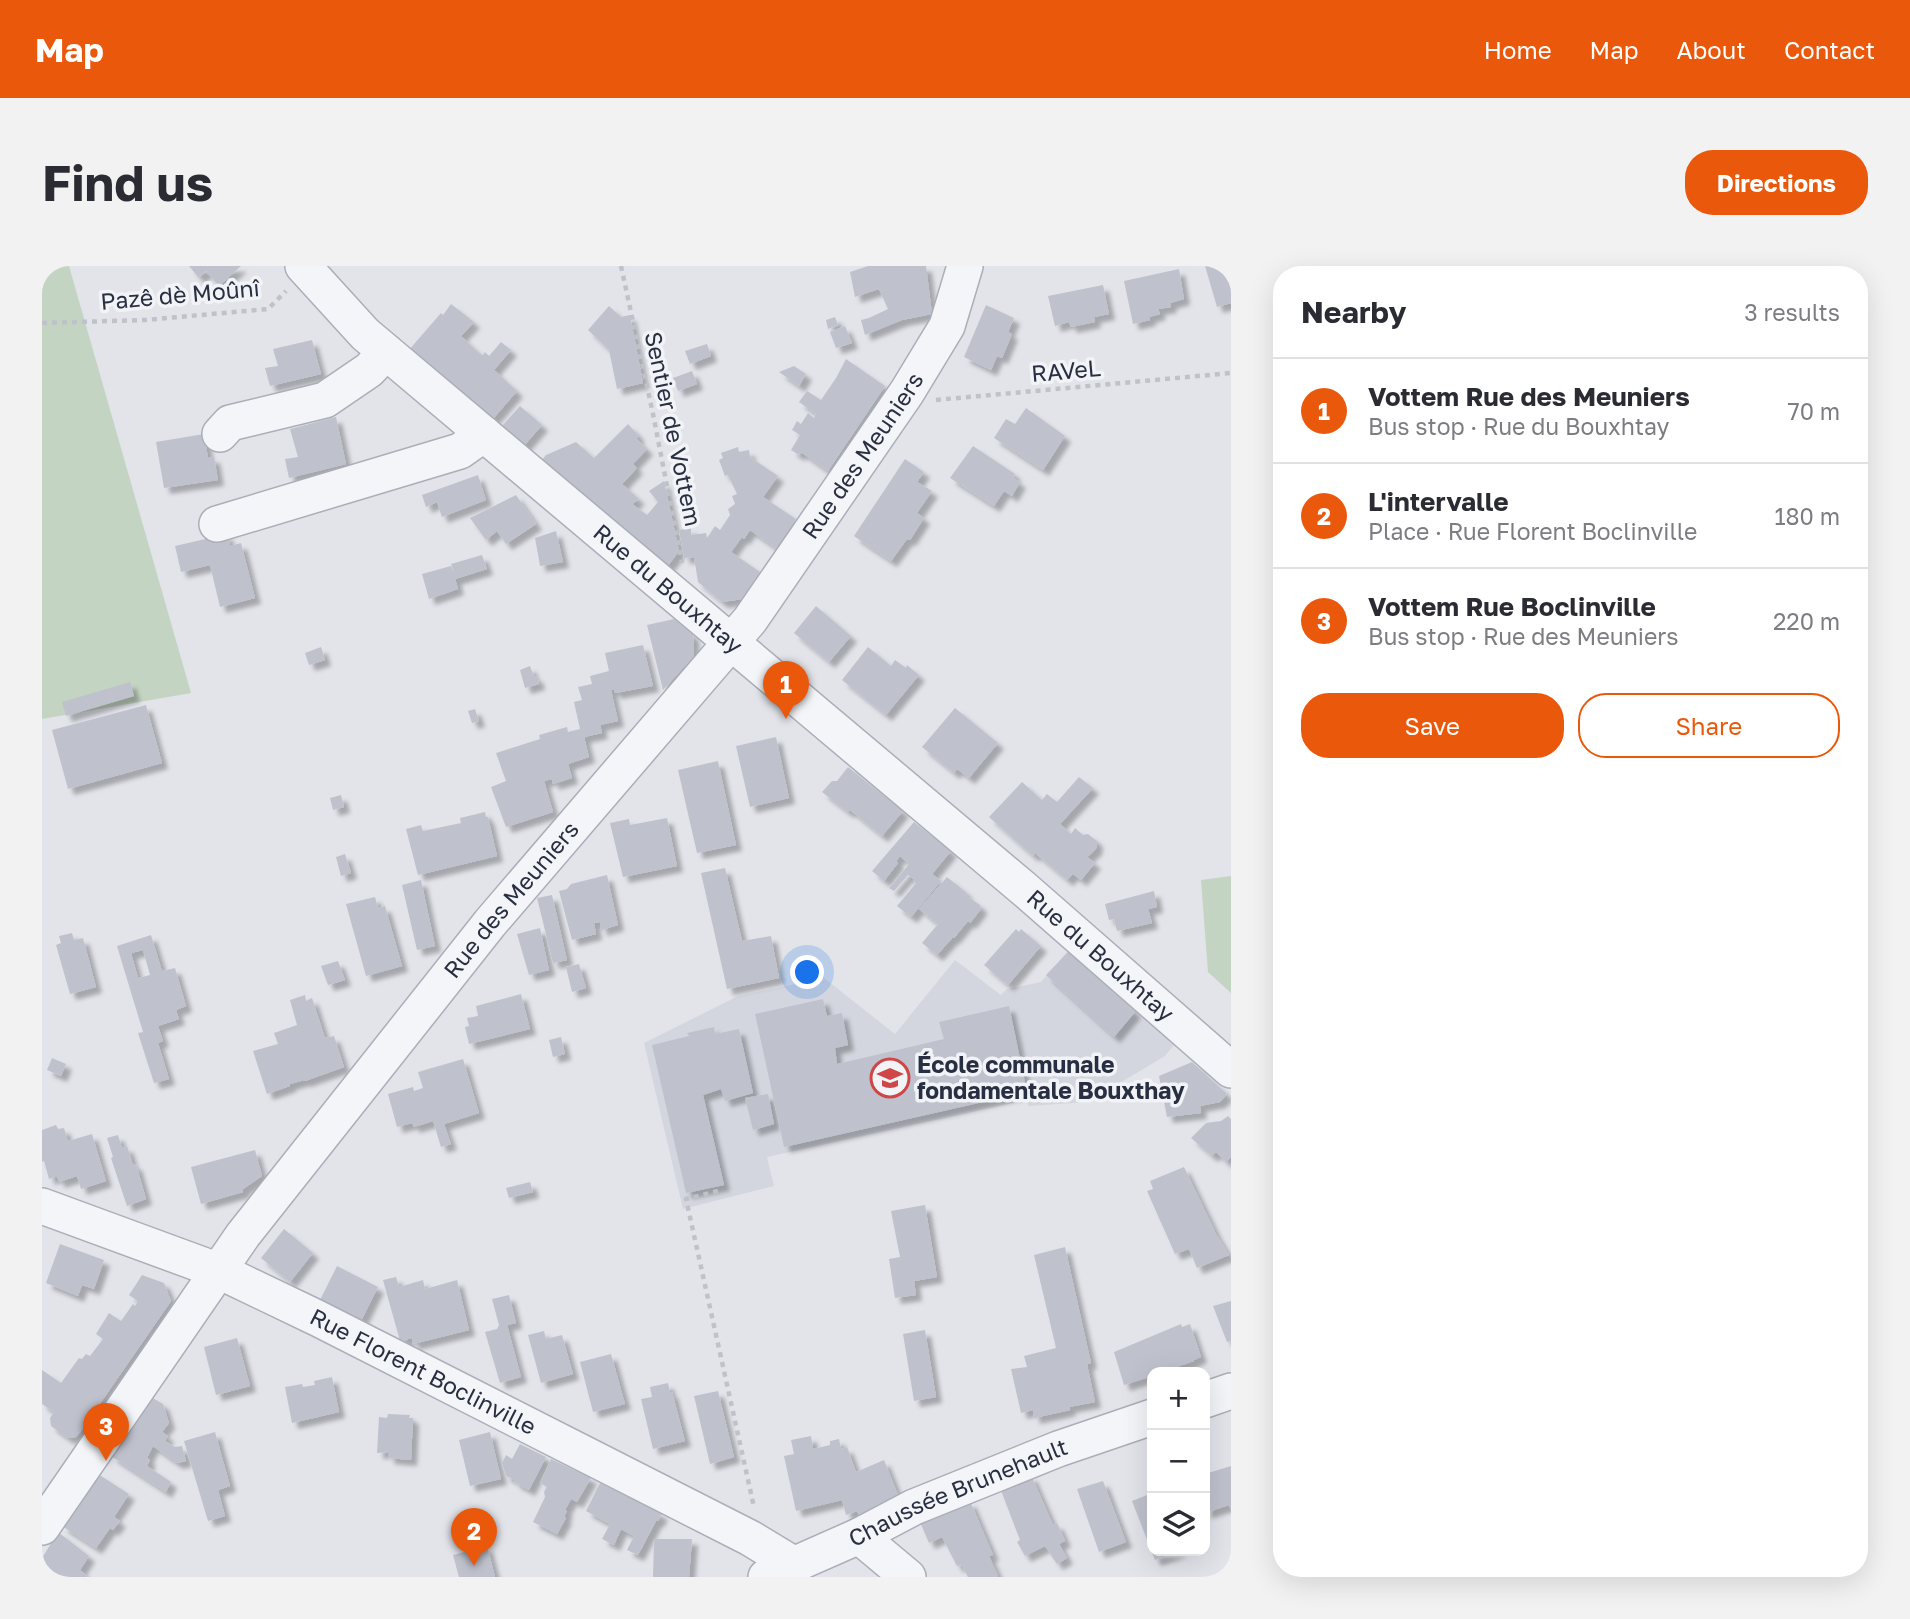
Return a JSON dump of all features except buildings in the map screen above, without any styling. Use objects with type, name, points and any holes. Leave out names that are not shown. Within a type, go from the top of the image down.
[{"type":"street","name":"Rue des Meuniers","points":[[42,1527],[243,1235],[490,923],[750,620],[907,392],[947,326],[965,266]]},
{"type":"street","name":"Rue du Bouxhtay","points":[[305,269],[365,334],[1044,905],[1231,1070]]},
{"type":"street","points":[[220,434],[230,423],[325,400],[369,370],[386,352]]},
{"type":"street","points":[[217,524],[460,450],[484,434]]},
{"type":"street","name":"Rue Florent Boclinville","points":[[42,1206],[219,1271],[317,1318],[750,1538],[780,1571]]},
{"type":"street","points":[[1210,1398],[1231,1391]]},
{"type":"street","name":"Chaussée Brunehault","points":[[780,1571],[926,1502],[1058,1449],[1147,1419]]},
{"type":"street","points":[[859,1535],[908,1577]]},
{"type":"path","name":"Sentier de Vottem","points":[[621,266],[681,554],[684,580],[680,599]]},
{"type":"path","name":"Pazê dè Moûnî","points":[[42,323],[145,320],[268,309],[305,269]]},
{"type":"path","name":"RAVeL","points":[[907,392],[928,401],[1231,373]]},
{"type":"path","points":[[718,1191],[686,1199],[757,1519],[750,1538]]},
{"type":"shaded area","name":"École communale fondamentale Bouxthay","points":[[1068,951],[1174,1045],[1165,1056],[1088,1102],[1028,1106],[1027,1100],[767,1157],[774,1186],[683,1209],[644,1043],[738,996],[824,978],[895,1034],[955,960],[1001,995],[1007,989],[1041,982]]},
{"type":"green space","points":[[42,266],[69,266],[191,693],[42,719]]},
{"type":"green space","points":[[1231,876],[1231,993],[1208,972],[1201,880]]},
{"type":"place","name":"Vottem Rue des Meuniers","points":[[786,719]]},
{"type":"place","name":"École communale fondamentale Bouxthay","points":[[890,1078]]},
{"type":"place","name":"Vottem Rue Boclinville","points":[[106,1461]]},
{"type":"place","name":"L'intervalle","points":[[474,1566]]}]
